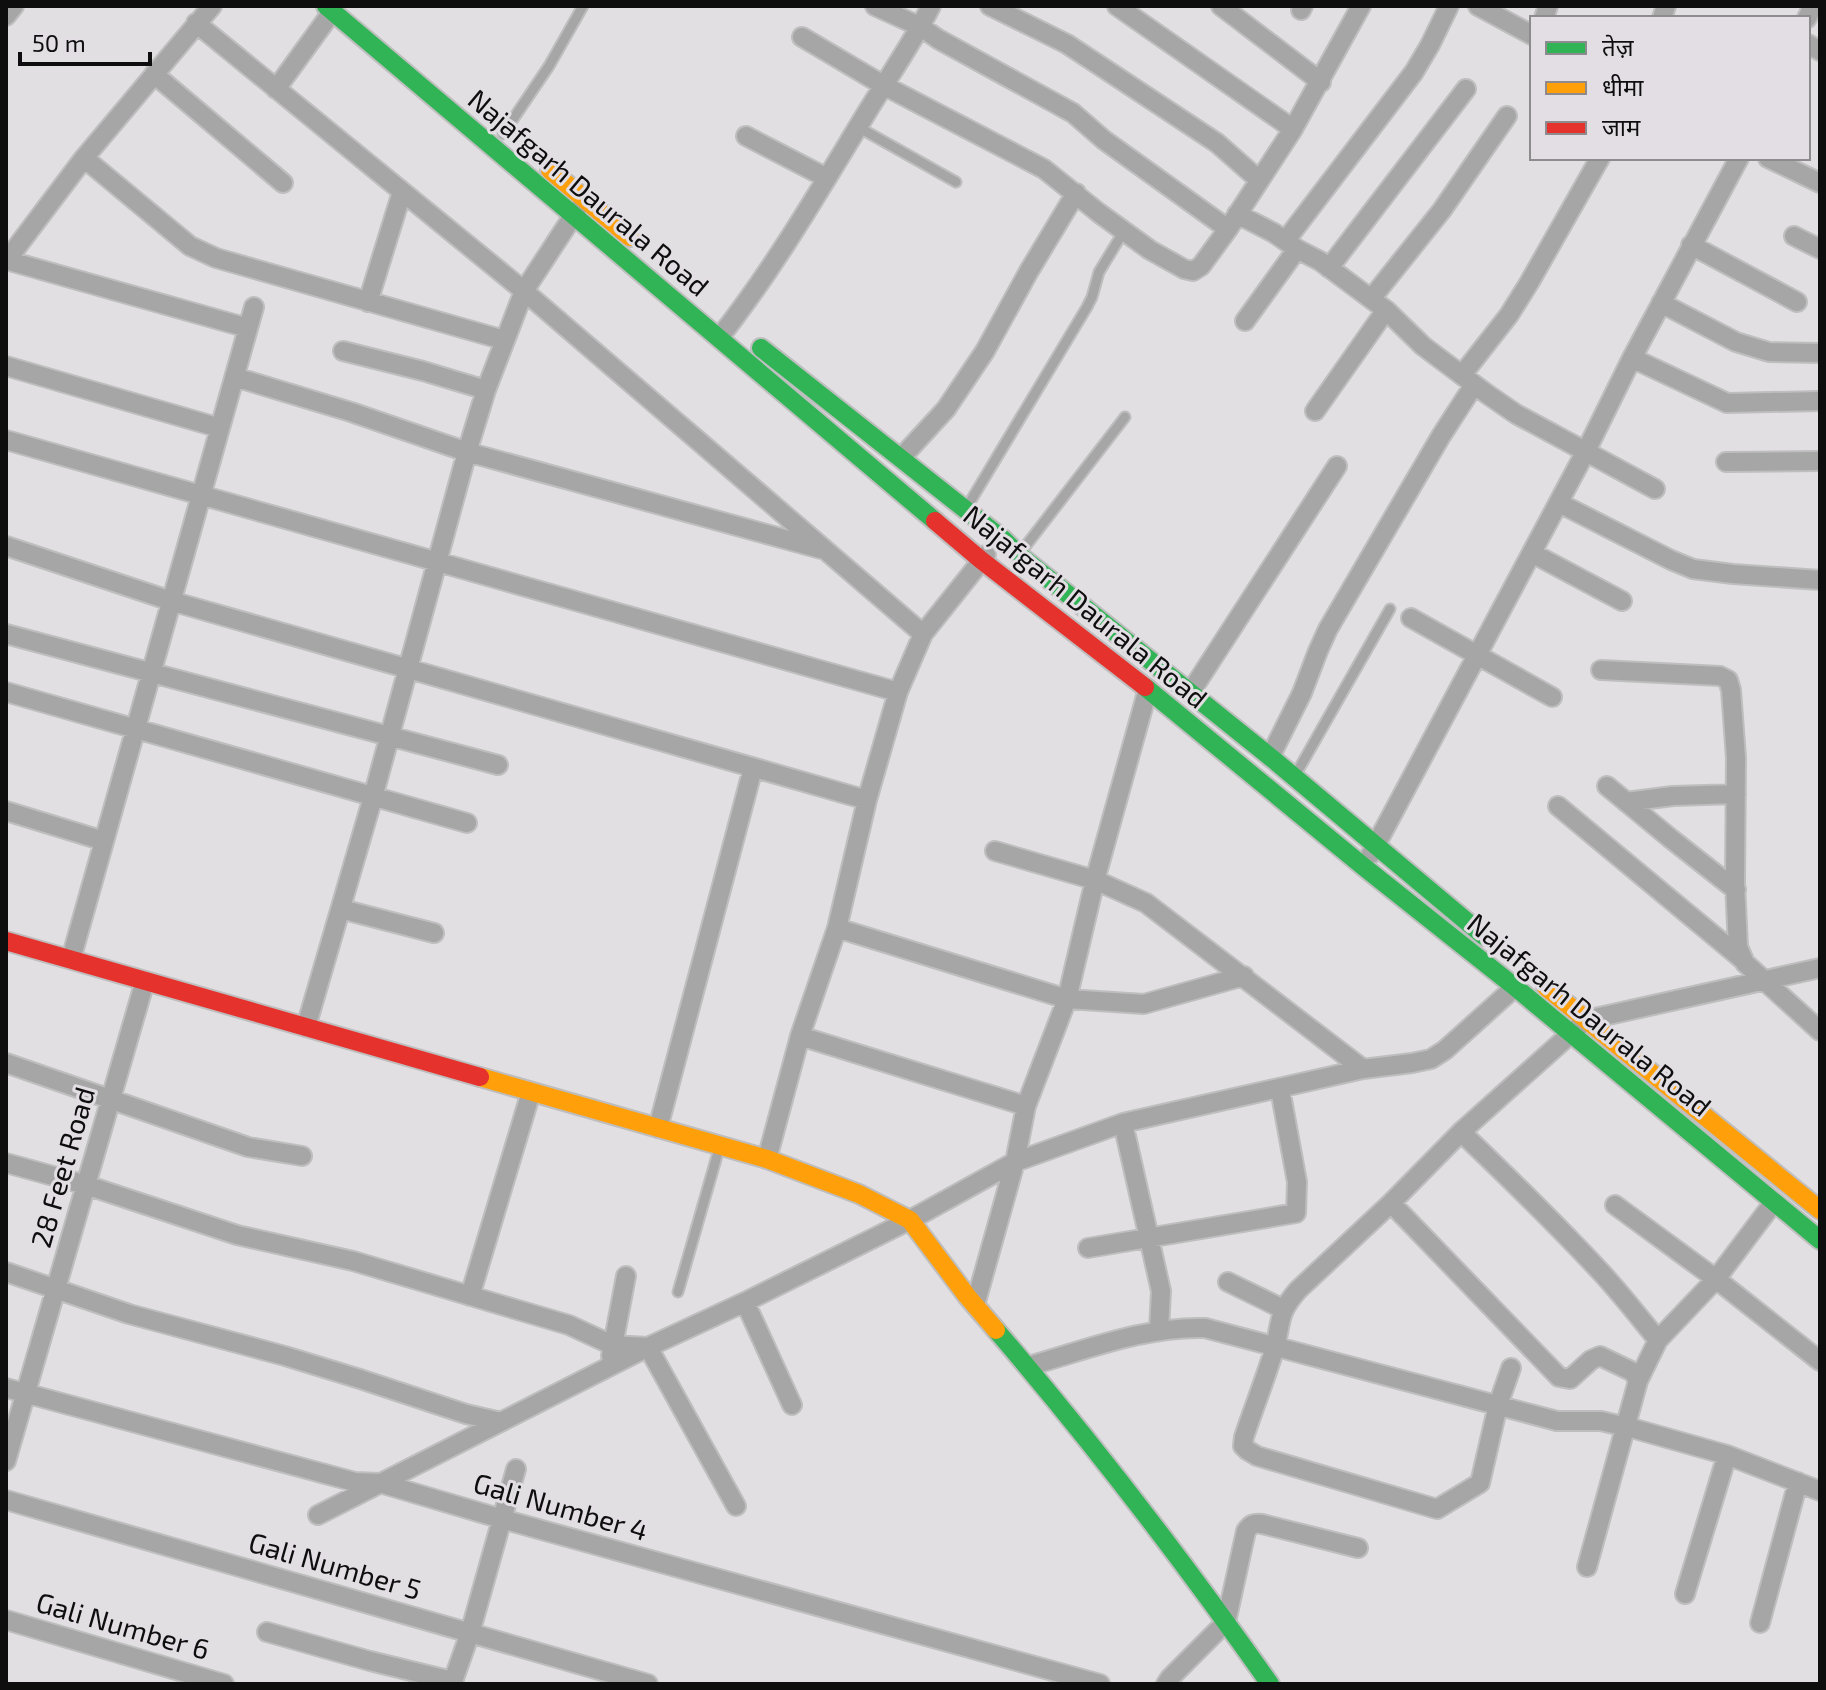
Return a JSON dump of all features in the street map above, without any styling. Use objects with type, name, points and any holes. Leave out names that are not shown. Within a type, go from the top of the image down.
[{"type":"main road","name":"Najafgarh Daurala Road","points":[[351,6],[646,251]]},
{"type":"main road","name":"Najafgarh Daurala Road","points":[[329,9],[573,215],[901,458],[1004,540],[1270,757],[1497,948]]},
{"type":"main road","name":"Najafgarh Daurala Road","points":[[722,325],[981,560],[1148,689],[1820,1240]]},
{"type":"main road","points":[[6,941],[767,1159],[859,1194],[910,1220],[975,1305],[1075,1424],[1270,1684]]},
{"type":"main road","name":"Najafgarh Daurala Road","points":[[1533,977],[1820,1210]]},
{"type":"street","points":[[6,15],[14,6]]},
{"type":"street","points":[[212,6],[84,158],[7,260],[248,328]]},
{"type":"street","points":[[875,6],[921,27],[1073,113],[1104,140],[1232,221],[1292,245],[1379,304],[1423,346],[1516,414],[1655,489]]},
{"type":"street","points":[[722,325],[801,221],[931,6]]},
{"type":"street","points":[[990,6],[1067,44],[1217,143],[1259,180]]},
{"type":"street","points":[[1117,6],[1293,129]]},
{"type":"street","points":[[1221,6],[1321,82]]},
{"type":"street","points":[[802,37],[883,85],[1044,169],[1150,250],[1193,271],[1201,266],[1293,129],[1361,6]]},
{"type":"street","points":[[1245,321],[1292,245],[1414,72],[1449,6]]},
{"type":"street","points":[[1478,6],[1530,34]]},
{"type":"street","points":[[276,89],[329,9]]},
{"type":"street","points":[[196,23],[524,291],[923,634]]},
{"type":"street","points":[[154,74],[283,183]]},
{"type":"street","points":[[1329,268],[1466,89]]},
{"type":"street","points":[[1315,411],[1379,304],[1507,116]]},
{"type":"street","points":[[746,136],[827,178]]},
{"type":"street","points":[[84,158],[190,246],[216,258],[504,340]]},
{"type":"street","points":[[1270,757],[1302,693],[1328,629],[1441,436],[1468,380],[1529,283],[1599,160]]},
{"type":"street","points":[[1364,867],[1738,160]]},
{"type":"street","points":[[1772,160],[1820,183]]},
{"type":"street","points":[[368,302],[402,192]]},
{"type":"street","points":[[901,458],[946,409],[985,351],[1076,193]]},
{"type":"street","points":[[306,1027],[486,390],[524,291],[586,199]]},
{"type":"street","points":[[1794,236],[1820,249]]},
{"type":"street","points":[[1691,245],[1797,302]]},
{"type":"street","points":[[1661,303],[1736,342],[1769,352],[1820,353]]},
{"type":"street","points":[[71,959],[254,307]]},
{"type":"street","points":[[343,351],[486,390]]},
{"type":"street","points":[[1632,358],[1727,403],[1820,401]]},
{"type":"street","points":[[6,366],[220,428]]},
{"type":"street","points":[[235,377],[467,452],[828,551]]},
{"type":"street","points":[[6,440],[898,692]]},
{"type":"street","points":[[1726,462],[1820,461]]},
{"type":"street","points":[[1190,693],[1337,466]]},
{"type":"street","points":[[1559,503],[1693,569],[1820,580]]},
{"type":"street","points":[[767,1159],[800,1036],[837,928],[867,800],[898,692],[923,634],[981,560],[1004,540]]},
{"type":"street","points":[[6,546],[171,601],[867,800]]},
{"type":"street","points":[[1532,553],[1622,601]]},
{"type":"street","points":[[1411,618],[1552,697]]},
{"type":"street","points":[[6,634],[498,765]]},
{"type":"street","points":[[1601,670],[1720,676],[1728,680],[1736,758],[1736,890],[1738,947],[1742,959]]},
{"type":"street","points":[[975,1305],[1015,1162],[1026,1106],[1067,999],[1095,880],[1148,689]]},
{"type":"street","points":[[6,692],[467,823]]},
{"type":"street","points":[[658,1128],[753,768]]},
{"type":"street","points":[[1607,786],[1736,890]]},
{"type":"street","points":[[1626,802],[1673,796],[1736,794]]},
{"type":"street","points":[[1558,806],[1742,959],[1820,1031]]},
{"type":"street","points":[[6,811],[104,841]]},
{"type":"street","points":[[995,851],[1095,880],[1146,903],[1363,1069]]},
{"type":"street","points":[[341,909],[434,933]]},
{"type":"street","points":[[837,928],[1067,999],[1144,1004],[1244,976]]},
{"type":"street","points":[[1511,1368],[1498,1405],[1480,1483],[1437,1509],[1257,1456],[1243,1446],[1275,1347],[1283,1309],[1298,1290],[1461,1132],[1586,1020],[1820,968]]},
{"type":"street","name":"28 Feet Road","points":[[6,1461],[145,981]]},
{"type":"street","points":[[318,1515],[648,1347],[910,1220],[1015,1162],[1123,1123],[1363,1069],[1431,1059],[1515,987]]},
{"type":"street","points":[[800,1036],[1026,1106]]},
{"type":"street","points":[[6,1063],[248,1147],[302,1156]]},
{"type":"street","points":[[1088,1248],[1296,1213],[1297,1182],[1280,1089]]},
{"type":"street","points":[[470,1296],[531,1092]]},
{"type":"street","points":[[1123,1123],[1161,1291],[1159,1330]]},
{"type":"street","points":[[1461,1132],[1599,1269],[1658,1340]]},
{"type":"street","points":[[6,1163],[86,1185],[237,1235],[353,1261],[569,1325],[612,1345],[648,1347]]},
{"type":"street","points":[[1587,1567],[1638,1381],[1658,1340],[1716,1279],[1774,1202]]},
{"type":"street","points":[[1391,1203],[1559,1377],[1570,1379],[1600,1356],[1633,1372],[1638,1381]]},
{"type":"street","points":[[1615,1205],[1820,1361]]},
{"type":"street","points":[[6,1272],[129,1314],[285,1356],[466,1414],[501,1422]]},
{"type":"street","points":[[609,1367],[626,1276]]},
{"type":"street","points":[[1228,1282],[1283,1309]]},
{"type":"street","points":[[745,1302],[792,1405]]},
{"type":"street","points":[[1029,1366],[1159,1330],[1205,1328],[1557,1421],[1601,1421],[1635,1429],[1727,1455],[1820,1491]]},
{"type":"street","points":[[648,1347],[736,1506]]},
{"type":"street","name":"Gali Number 4","points":[[6,1388],[355,1482],[380,1483],[1100,1684]]},
{"type":"street","points":[[1685,1594],[1727,1455]]},
{"type":"street","points":[[267,1632],[452,1683],[470,1633],[516,1469]]},
{"type":"street","points":[[348,1501],[355,1482]]},
{"type":"street","points":[[1760,1623],[1798,1482]]},
{"type":"street","name":"Gali Number 5","points":[[6,1500],[648,1684]]},
{"type":"street","points":[[1166,1684],[1226,1622],[1246,1531],[1254,1523],[1358,1548]]},
{"type":"street","name":"Gali Number 6","points":[[6,1620],[224,1684]]},
{"type":"lane","points":[[503,134],[549,66],[583,6]]},
{"type":"lane","points":[[858,127],[956,182]]},
{"type":"lane","points":[[965,510],[1087,307],[1099,272],[1124,231]]},
{"type":"lane","points":[[1019,555],[1125,417]]},
{"type":"lane","points":[[1294,777],[1390,609]]},
{"type":"lane","points":[[678,1292],[720,1146]]},
{"type":"traffic: fast","points":[[326,6],[935,521]]},
{"type":"traffic: fast","points":[[761,348],[1004,540],[1484,936]]},
{"type":"traffic: fast","points":[[1145,687],[1515,987],[1820,1240]]},
{"type":"traffic: fast","points":[[996,1330],[1137,1504],[1270,1684]]},
{"type":"traffic: slow","points":[[550,170],[630,237]]},
{"type":"traffic: slow","points":[[1546,987],[1820,1210]]},
{"type":"traffic: slow","points":[[480,1077],[767,1159],[859,1194],[910,1220],[996,1330]]},
{"type":"traffic: jam","points":[[935,521],[1145,687]]},
{"type":"traffic: jam","points":[[6,941],[480,1077]]}]
